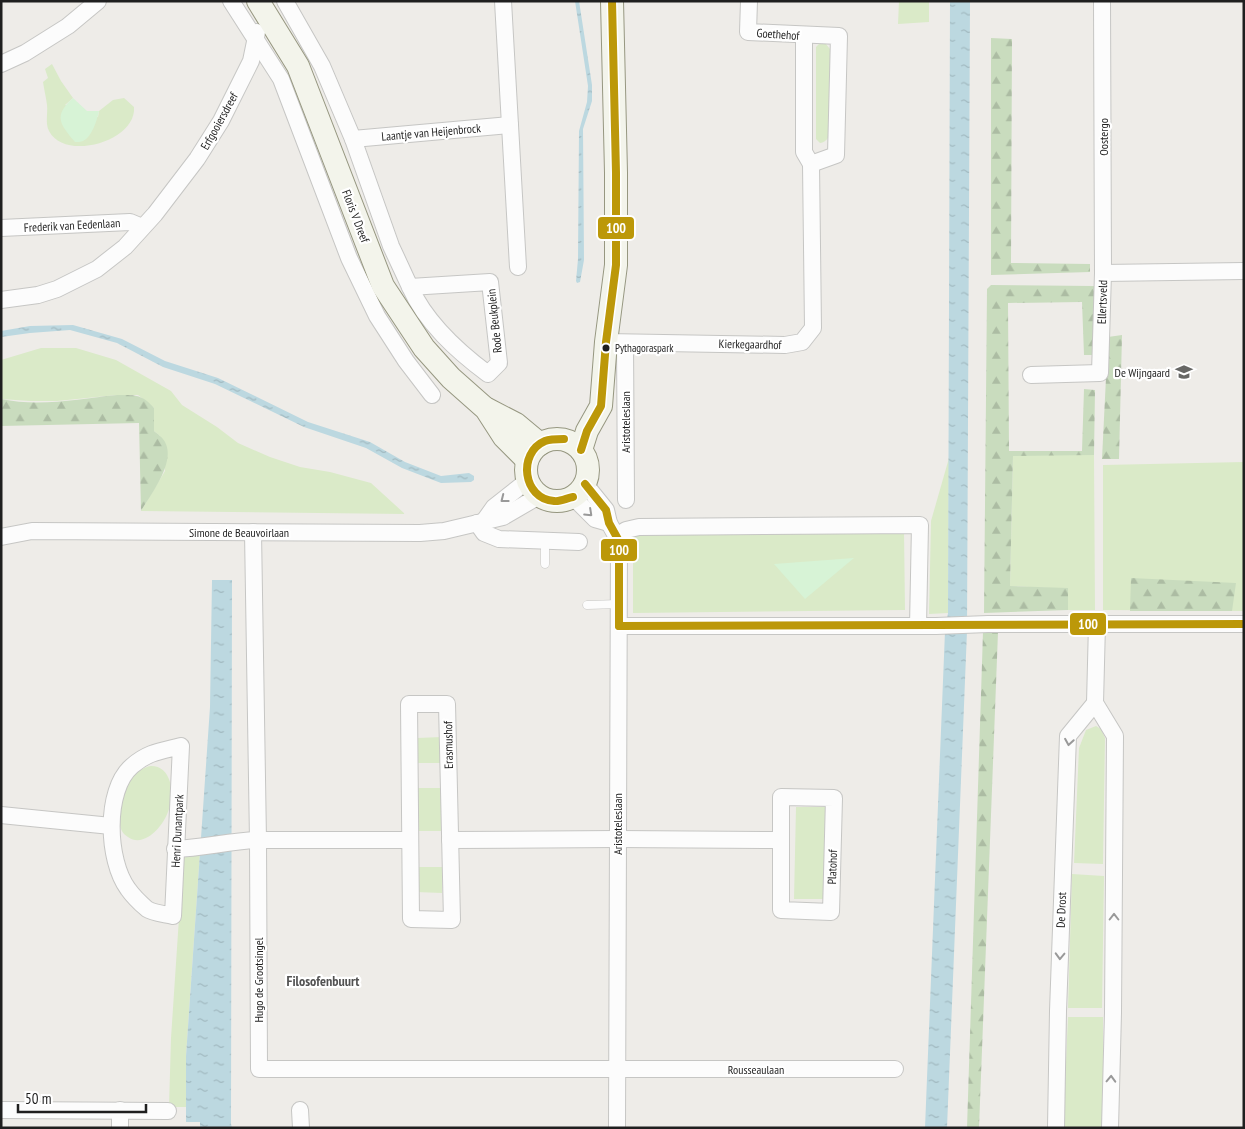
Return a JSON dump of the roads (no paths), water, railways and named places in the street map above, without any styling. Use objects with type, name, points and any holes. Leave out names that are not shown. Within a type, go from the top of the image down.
[{"type":"street","points":[[1,64],[24,53],[68,26],[98,1]]},
{"type":"street","name":"Floris V Dreef","points":[[231,1],[282,79],[349,258],[377,316],[432,395]]},
{"type":"street","name":"Floris V Dreef","points":[[285,1],[322,66],[353,139],[391,246],[410,287]]},
{"type":"street","points":[[503,1],[518,267]]},
{"type":"street","name":"Aristoteleslaan","points":[[612,1],[616,173],[616,342],[626,500]]},
{"type":"street","name":"Goethehof","points":[[748,1],[748,32],[839,36],[836,156],[811,164]]},
{"type":"street","name":"Oostergo","points":[[1102,1],[1103,273]]},
{"type":"street","name":"Floris V Dreef","points":[[264,4],[298,66],[383,286],[424,348],[451,378],[486,409],[516,424],[533,470]]},
{"type":"street","name":"Erfgooiersdreef","points":[[1,300],[57,289],[97,269],[125,247],[156,214],[197,159],[221,120],[252,61],[264,4]]},
{"type":"street","name":"Kierkegaardhof","points":[[616,342],[785,345],[802,342],[813,328],[811,164],[804,152],[804,35]]},
{"type":"street","name":"Laantje van Heijenbrock","points":[[353,139],[510,125]]},
{"type":"street","name":"Frederik van Eedenlaan","points":[[1,228],[130,222],[142,227]]},
{"type":"street","name":"Ellertsveld","points":[[1031,375],[1100,373],[1103,273],[1244,271]]},
{"type":"street","name":"Rode Beukplein","points":[[490,282],[499,362],[488,374],[446,338],[417,303],[410,287],[490,282]]},
{"type":"street","name":"Aristoteleslaan","points":[[573,445],[574,424],[616,342]]},
{"type":"street","points":[[533,470],[556,502],[579,491],[588,475],[588,466],[573,445],[552,439],[533,470],[480,522],[484,534],[499,539],[579,542]]},
{"type":"street","points":[[579,491],[594,519],[613,529],[626,530],[639,527],[920,525],[918,626]]},
{"type":"street","name":"Simone de Beauvoirlaan","points":[[1,537],[32,531],[420,533],[444,531],[480,522]]},
{"type":"street","name":"Aristoteleslaan","points":[[613,529],[619,541],[618,1128]]},
{"type":"street","name":"Hugo de Grootsingel","points":[[253,532],[258,840],[259,1069],[617,1070]]},
{"type":"street","points":[[1097,624],[1095,703],[1115,736],[1114,1013],[1110,1128]]},
{"type":"street","points":[[619,626],[1244,624]]},
{"type":"street","name":"De Drost","points":[[1056,1128],[1058,1011],[1068,736],[1095,703]]},
{"type":"street","name":"Erasmushof","points":[[409,704],[447,704],[452,920],[411,919],[409,840],[409,704]]},
{"type":"street","name":"Henri Dunantpark","points":[[181,746],[175,849],[173,916],[148,910],[127,889],[116,864],[111,826],[113,801],[118,786],[130,767],[151,753],[181,746]]},
{"type":"street","name":"Platohof","points":[[781,797],[834,798],[831,912],[781,910],[780,840],[781,797]]},
{"type":"street","points":[[1,815],[111,826]]},
{"type":"street","points":[[175,849],[258,840],[409,840]]},
{"type":"street","points":[[450,840],[780,840]]},
{"type":"street","name":"Rousseaulaan","points":[[617,1070],[895,1069]]},
{"type":"street","points":[[1,1110],[168,1111]]},
{"type":"street","points":[[120,1110],[120,1128]]},
{"type":"street","points":[[300,1110],[301,1128]]},
{"type":"lane","points":[[545,541],[545,564]]},
{"type":"lane","points":[[587,605],[619,604]]},
{"type":"water","points":[[575,1],[579,1],[592,85],[592,101],[583,129],[584,260],[580,282],[577,283],[579,131],[587,102],[588,86]]},
{"type":"water","points":[[950,1],[970,1],[967,631],[947,1128],[925,1128],[945,631],[948,613]]},
{"type":"water","points":[[73,325],[122,339],[165,361],[218,378],[308,422],[370,442],[405,462],[441,476],[469,473],[474,476],[474,480],[471,482],[441,483],[402,468],[366,448],[304,427],[215,384],[163,367],[117,343],[70,330],[1,337],[1,331],[30,326]]},
{"type":"water","points":[[212,580],[232,580],[232,1128],[200,1128],[200,1122],[186,1122],[186,1056],[210,707]]},
{"type":"place","name":"Pythagoraspark","points":[[606,348]]},
{"type":"place","name":"De Wijngaard","points":[[1184,372]]},
{"type":"district","name":"Filosofenbuurt","points":[[323,981]]}]
